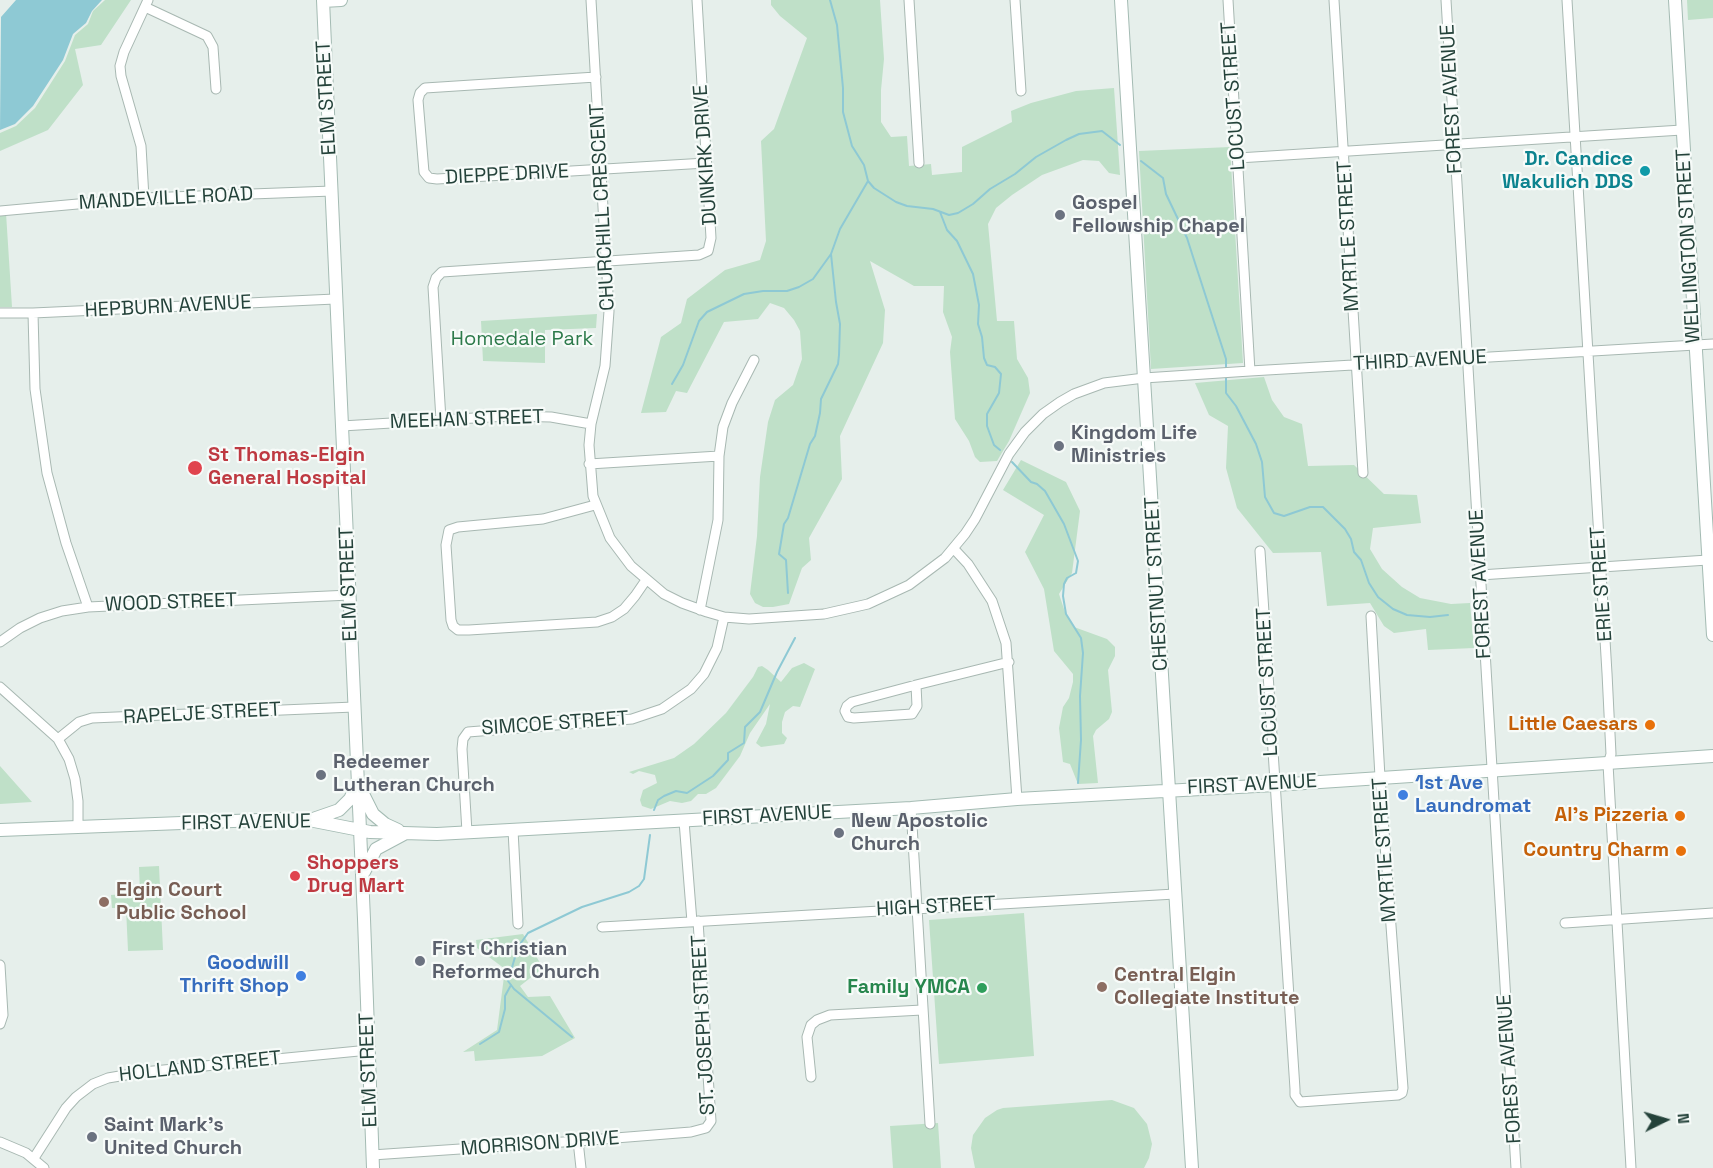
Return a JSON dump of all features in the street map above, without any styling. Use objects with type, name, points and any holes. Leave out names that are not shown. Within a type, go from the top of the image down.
[{"type":"main road","points":[[323,1],[341,0]]},
{"type":"main road","name":"CHESTNUT STREET","points":[[1121,0],[1191,1168]]},
{"type":"main road","name":"WELLINGTON STREET","points":[[1675,0],[1713,635]]},
{"type":"main road","name":"ELM STREET","points":[[323,1],[360,830],[372,1168]]},
{"type":"main road","name":"FIRST AVENUE","points":[[0,830],[309,820],[360,830],[405,833],[467,832],[910,808],[1017,799],[1275,785],[1713,756]]},
{"type":"main road","points":[[309,820],[339,810],[351,798],[357,781]]},
{"type":"main road","points":[[357,781],[374,815],[385,824],[405,833]]},
{"type":"main road","points":[[362,879],[375,850],[405,833]]},
{"type":"street","name":"CHURCHILL CRESCENT","points":[[591,0],[609,311],[602,384],[591,424],[589,464],[596,505],[617,549],[646,580],[682,603],[724,617],[749,619],[824,614],[860,607],[909,585],[954,549],[975,519],[1016,442],[1043,414],[1067,398],[1089,388],[1115,381],[1144,378]]},
{"type":"street","name":"DUNKIRK DRIVE","points":[[441,420],[433,287],[438,275],[448,270],[699,255],[708,251],[711,238],[697,0]]},
{"type":"street","points":[[909,0],[919,163]]},
{"type":"street","points":[[1015,0],[1021,91]]},
{"type":"street","name":"LOCUST STREET","points":[[1228,0],[1250,371]]},
{"type":"street","name":"MYRTLE STREET","points":[[1334,0],[1363,473]]},
{"type":"street","name":"FOREST AVENUE","points":[[1446,0],[1516,1168]]},
{"type":"street","name":"ERIE STREET","points":[[1567,0],[1601,566],[1611,754],[1608,764],[1631,1168]]},
{"type":"street","points":[[144,198],[141,146],[121,76],[120,63],[147,4],[207,36],[213,47],[216,89]]},
{"type":"street","name":"DIEPPE DRIVE","points":[[596,77],[429,87],[420,92],[418,103],[423,168],[426,175],[432,179],[706,163]]},
{"type":"street","points":[[1238,158],[1682,130]]},
{"type":"street","name":"MANDEVILLE ROAD","points":[[0,211],[144,198],[332,191]]},
{"type":"street","name":"HEPBURN AVENUE","points":[[0,313],[335,299]]},
{"type":"street","points":[[33,313],[35,389],[45,464],[63,535],[88,607]]},
{"type":"street","name":"THIRD AVENUE","points":[[1144,378],[1713,344]]},
{"type":"street","points":[[700,610],[718,520],[720,442],[727,415],[754,360]]},
{"type":"street","name":"MEEHAN STREET","points":[[342,426],[541,416],[591,424]]},
{"type":"street","points":[[589,464],[719,456]]},
{"type":"street","points":[[596,505],[543,519],[458,527],[449,530],[446,545],[450,616],[453,626],[458,630],[469,630],[597,622],[612,617],[624,609],[646,580]]},
{"type":"street","points":[[954,549],[968,564],[992,601],[1006,643],[1017,799]]},
{"type":"street","name":"LOCUST STREET","points":[[1260,551],[1295,1095],[1298,1100]]},
{"type":"street","points":[[1480,575],[1708,560]]},
{"type":"street","name":"WOOD STREET","points":[[0,642],[20,628],[62,610],[350,595]]},
{"type":"street","name":"MYRTIE STREET","points":[[1298,1100],[1304,1102],[1402,1093],[1371,616]]},
{"type":"street","name":"SIMCOE STREET","points":[[467,832],[462,749],[463,738],[468,732],[632,719],[662,709],[691,689],[704,674],[717,648],[724,617]]},
{"type":"street","points":[[916,685],[917,706],[912,714],[854,718],[848,717],[845,711],[852,702],[916,685],[1009,662]]},
{"type":"street","points":[[0,687],[58,739],[69,759],[75,779],[78,826]]},
{"type":"street","name":"RAPELJE STREET","points":[[58,739],[69,728],[92,718],[354,706]]},
{"type":"street","points":[[910,808],[930,1124]]},
{"type":"street","name":"ST. JOSEPH STREET","points":[[684,821],[695,922],[711,1121],[706,1128]]},
{"type":"street","points":[[513,830],[518,924]]},
{"type":"street","name":"HIGH STREET","points":[[602,927],[1175,894]]},
{"type":"street","points":[[1565,923],[1713,913]]},
{"type":"street","points":[[0,965],[3,1015],[0,1024]]},
{"type":"street","points":[[811,1077],[807,1037],[811,1025],[817,1020],[830,1016],[922,1010]]},
{"type":"street","name":"HOLLAND STREET","points":[[34,1158],[66,1108],[76,1097],[93,1084],[108,1078],[143,1072],[369,1050]]},
{"type":"street","name":"MORRISON DRIVE","points":[[372,1155],[691,1132],[706,1128]]},
{"type":"street","points":[[578,1141],[581,1168]]},
{"type":"street","points":[[0,1142],[34,1158],[44,1168]]},
{"type":"green space","points":[[105,0],[131,0],[101,45],[75,49],[83,85],[48,130],[0,151],[0,133],[16,126],[35,108],[65,61],[75,35],[88,24],[93,11]]},
{"type":"green space","points":[[771,0],[880,0],[884,59],[881,122],[891,137],[907,136],[909,166],[931,164],[932,175],[962,172],[962,147],[1012,122],[1011,111],[1076,91],[1114,88],[1120,175],[1109,173],[1099,161],[1083,160],[1042,175],[996,208],[988,224],[997,321],[1014,321],[1017,359],[1028,378],[1030,393],[1009,441],[997,461],[980,462],[975,457],[969,441],[955,419],[950,352],[952,337],[943,312],[944,286],[914,286],[870,261],[885,310],[883,343],[840,436],[842,479],[809,538],[811,560],[802,568],[789,604],[763,607],[755,603],[750,594],[757,536],[760,477],[768,422],[775,400],[793,385],[802,359],[800,331],[794,320],[784,308],[770,303],[758,319],[724,322],[687,393],[676,391],[666,412],[641,413],[661,337],[681,323],[687,299],[725,270],[760,260],[766,241],[761,141],[774,129],[807,38],[780,16],[771,5]]},
{"type":"green space","points":[[1687,0],[1713,0],[1713,18],[1688,20]]},
{"type":"green space","points":[[1230,147],[1243,363],[1151,369],[1139,151]]},
{"type":"green space","points":[[6,213],[12,307],[0,307],[0,214]]},
{"type":"green space","name":"Homedale Park","points":[[597,314],[596,328],[545,330],[545,363],[483,361],[481,321]]},
{"type":"green space","points":[[1264,377],[1272,400],[1284,417],[1302,424],[1308,466],[1354,465],[1384,494],[1417,495],[1421,523],[1373,528],[1370,549],[1382,569],[1402,587],[1420,598],[1451,604],[1470,603],[1474,648],[1428,650],[1426,629],[1394,633],[1384,626],[1370,603],[1327,606],[1321,552],[1273,553],[1237,508],[1226,468],[1228,426],[1209,415],[1195,383]]},
{"type":"green space","points":[[1021,460],[1066,482],[1080,511],[1072,573],[1059,594],[1065,612],[1074,627],[1107,639],[1115,647],[1115,656],[1108,670],[1112,712],[1109,719],[1096,730],[1093,736],[1098,783],[1078,784],[1070,764],[1063,762],[1059,728],[1063,707],[1069,698],[1073,674],[1054,651],[1044,589],[1025,552],[1044,515],[1003,490]]},
{"type":"green space","points":[[804,663],[815,669],[800,707],[793,706],[785,712],[782,733],[787,738],[784,744],[761,747],[756,743],[766,724],[770,704],[750,733],[740,756],[716,788],[706,794],[698,794],[691,801],[682,803],[670,801],[651,809],[642,806],[640,800],[643,790],[657,783],[655,775],[639,771],[633,774],[629,772],[674,758],[694,744],[726,713],[758,667],[762,666],[781,682],[792,668]]},
{"type":"green space","points":[[0,766],[32,802],[0,804]]},
{"type":"green space","points":[[159,866],[163,950],[128,951],[126,908],[112,908],[111,895],[140,893],[139,867]]},
{"type":"green space","name":"Family YMCA","points":[[1024,913],[1034,1056],[939,1064],[929,920]]},
{"type":"green space","points":[[523,934],[543,968],[520,986],[528,997],[550,996],[575,1038],[542,1056],[475,1061],[474,1051],[463,1052],[497,1030],[505,969],[477,948],[476,940]]},
{"type":"green space","points":[[1112,1100],[1134,1108],[1147,1124],[1152,1144],[1144,1168],[975,1168],[971,1148],[973,1135],[985,1118],[997,1110]]},
{"type":"green space","points":[[938,1123],[941,1168],[893,1168],[890,1126]]},
{"type":"water","points":[[16,0],[102,0],[92,11],[86,23],[73,34],[63,60],[33,106],[15,124],[0,130],[1,17]]},
{"type":"waterway","points":[[830,0],[837,25],[843,112],[852,146],[864,165],[868,181],[874,188],[896,202],[907,206],[933,209],[949,215],[958,213],[1036,157],[1079,134],[1102,131],[1120,145]]},
{"type":"waterway","points":[[1141,161],[1163,178],[1166,194],[1187,238],[1226,359],[1226,369]]},
{"type":"waterway","points":[[672,384],[683,365],[699,321],[707,312],[744,294],[787,291],[813,279],[831,254],[840,229],[868,181]]},
{"type":"waterway","points":[[940,212],[947,230],[957,241],[973,274],[979,305],[978,324],[984,358],[987,365],[995,367],[1001,374],[999,393],[987,414],[987,426],[994,445],[1000,450]]},
{"type":"waterway","points":[[788,593],[786,560],[779,554],[784,524],[788,518],[810,444],[815,436],[821,399],[838,364],[840,324],[831,254]]},
{"type":"waterway","points":[[1226,375],[1226,393],[1236,406],[1256,444],[1262,462],[1265,497],[1274,513],[1284,516],[1310,507],[1323,507],[1345,529],[1351,539],[1354,552],[1361,560],[1369,583],[1378,597],[1393,609],[1407,615],[1430,617],[1448,615]]},
{"type":"waterway","points":[[1012,462],[1031,482],[1045,491],[1064,524],[1078,561],[1076,573],[1067,578],[1064,584],[1063,596],[1066,614],[1081,638],[1083,653],[1078,783]]},
{"type":"waterway","points":[[654,810],[658,800],[664,796],[676,791],[687,793],[713,776],[728,760],[728,753],[744,743],[745,727],[760,712],[795,638]]},
{"type":"waterway","points":[[572,1037],[514,989],[508,981],[518,947],[528,933],[582,907],[629,892],[639,886],[644,879],[650,835]]},
{"type":"waterway","points":[[480,1044],[499,1032],[505,1009],[505,996],[511,985]]},
{"type":"place","name":"Dr. Candice Wakulich DDS","points":[[1645,171]]},
{"type":"place","name":"Gospel Fellowship Chapel","points":[[1060,215]]},
{"type":"place","name":"Kingdom Life Ministries","points":[[1059,446]]},
{"type":"place","name":"St Thomas-Elgin General Hospital","points":[[195,468]]},
{"type":"place","name":"Little Caesars","points":[[1650,725]]},
{"type":"place","name":"Redeemer Lutheran Church","points":[[321,775]]},
{"type":"place","name":"1st Ave Laundromat","points":[[1403,795]]},
{"type":"place","name":"Al's Pizzeria","points":[[1680,816]]},
{"type":"place","name":"New Apostolic Church","points":[[839,833]]},
{"type":"place","name":"Country Charm","points":[[1681,851]]},
{"type":"place","name":"Shoppers Drug Mart","points":[[295,876]]},
{"type":"place","name":"Elgin Court Public School","points":[[104,902]]},
{"type":"place","name":"First Christian Reformed Church","points":[[420,961]]},
{"type":"place","name":"Goodwill Thrift Shop","points":[[301,976]]},
{"type":"place","name":"Central Elgin Collegiate Institute","points":[[1102,987]]},
{"type":"place","name":"Family YMCA","points":[[982,988]]},
{"type":"place","name":"Saint Mark's United Church","points":[[92,1137]]}]
